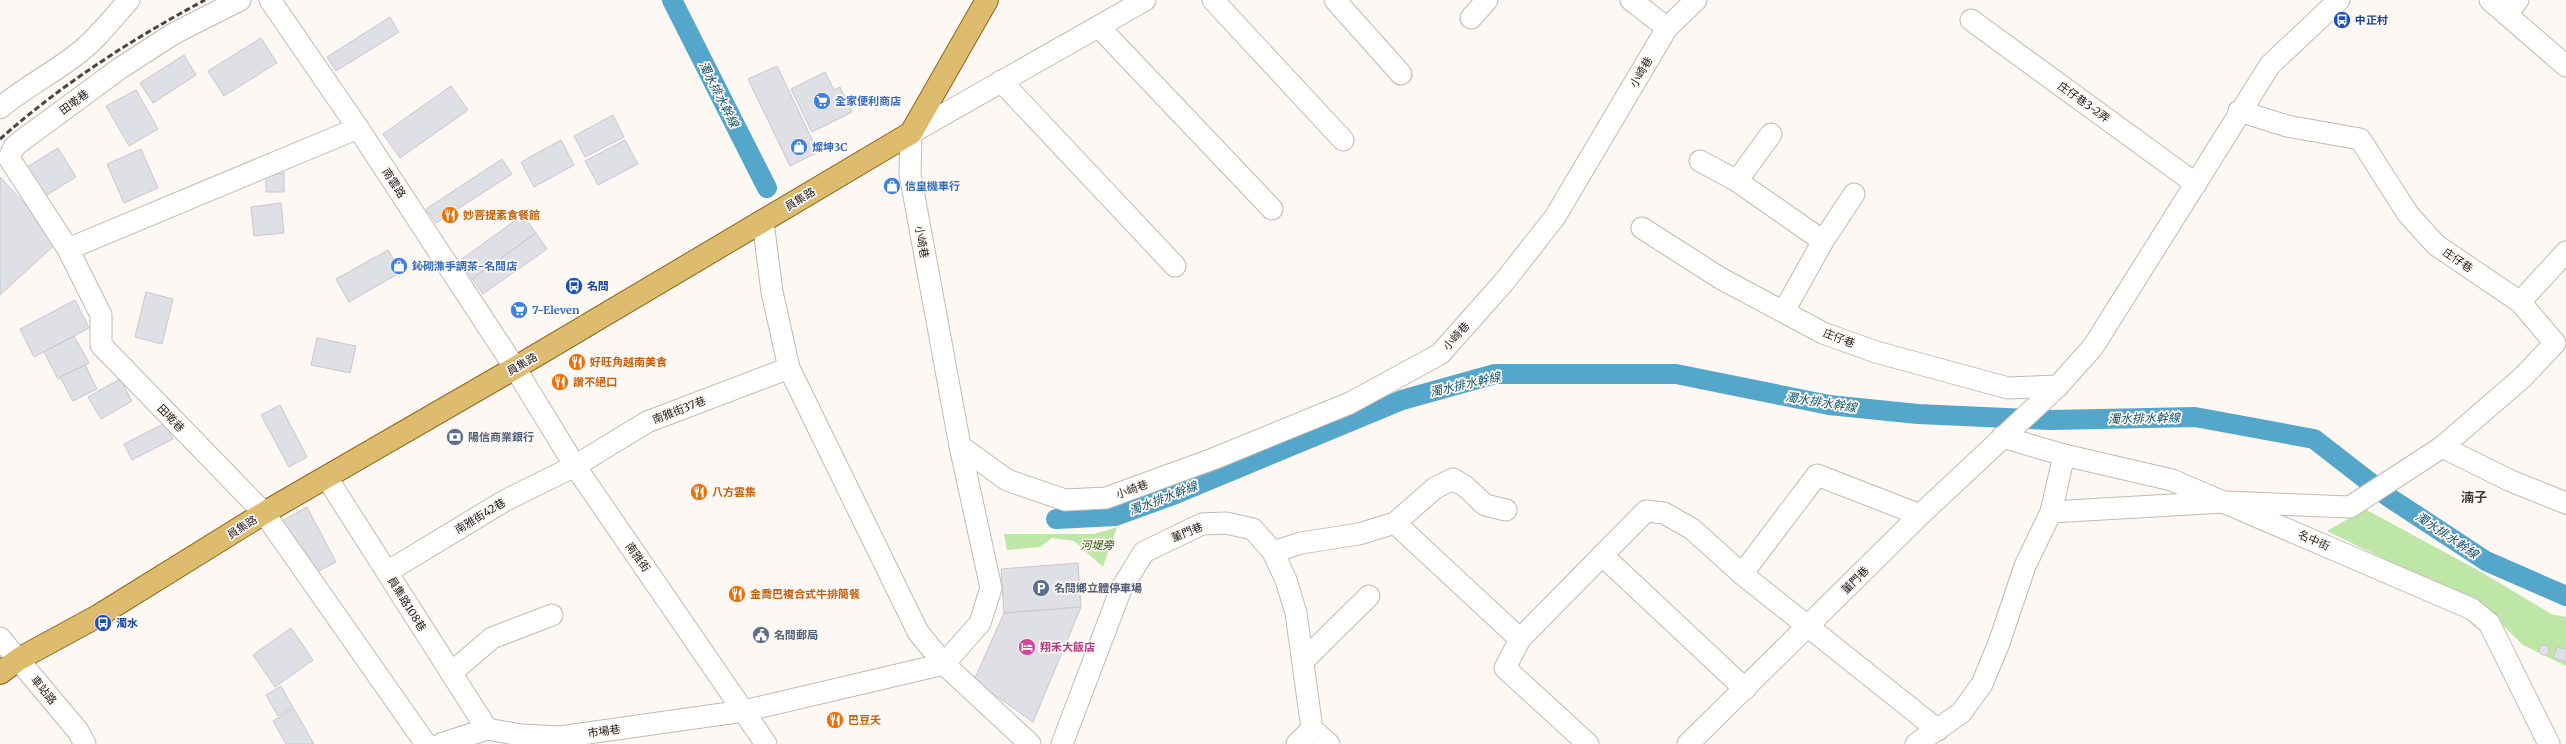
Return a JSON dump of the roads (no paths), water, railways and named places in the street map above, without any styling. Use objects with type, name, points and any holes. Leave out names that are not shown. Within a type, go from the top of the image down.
[{"type":"main road","name":"員集路","points":[[0,673],[19,659],[98,616],[264,513],[327,478],[515,368],[911,133],[987,0]]},
{"type":"street","points":[[0,108],[16,95],[76,55],[103,31],[129,0]]},
{"type":"street","name":"田墘巷","points":[[240,0],[173,34],[119,69],[14,147],[9,158],[68,249],[101,315],[101,345],[264,513],[426,744]]},
{"type":"street","name":"南雲路","points":[[270,0],[358,128],[515,368]]},
{"type":"street","points":[[911,133],[1145,0]]},
{"type":"street","points":[[1213,0],[1344,140]]},
{"type":"street","points":[[1335,0],[1401,74]]},
{"type":"street","points":[[1470,18],[1487,0]]},
{"type":"street","points":[[1632,0],[1667,28]]},
{"type":"street","name":"小崎巷","points":[[911,133],[910,174],[960,446],[1007,480],[1065,500],[1106,498],[1213,459],[1350,403],[1440,354],[1504,282],[1555,218],[1667,28],[1696,0]]},
{"type":"street","points":[[2055,389],[2093,346],[2196,184],[2239,111],[2270,65],[2339,0]]},
{"type":"street","points":[[2490,0],[2512,7],[2566,66]]},
{"type":"street","name":"庄仔巷3-2弄","points":[[1971,20],[2196,184]]},
{"type":"street","points":[[1098,27],[1272,209]]},
{"type":"street","points":[[1001,81],[1175,266]]},
{"type":"street","name":"庄仔巷","points":[[2224,502],[2350,507],[2442,447],[2560,344],[2520,302],[2436,245],[2408,214],[2360,139],[2287,126],[2239,111]]},
{"type":"street","points":[[68,249],[358,128]]},
{"type":"street","points":[[1737,181],[1771,134]]},
{"type":"street","points":[[1700,161],[1737,181],[1824,241]]},
{"type":"street","points":[[1784,312],[1824,241],[1854,194]]},
{"type":"street","points":[[763,222],[772,292],[789,368],[918,632],[944,664],[1030,744]]},
{"type":"street","name":"庄仔巷","points":[[1642,228],[1720,278],[1823,333],[1876,352],[1939,371],[2008,388],[2055,389]]},
{"type":"street","points":[[2520,302],[2566,252]]},
{"type":"street","name":"南雅街","points":[[515,368],[575,466],[766,744]]},
{"type":"street","name":"南雅街37巷","points":[[575,466],[647,422],[789,368]]},
{"type":"street","name":"董門巷","points":[[1688,744],[1920,515],[2023,417],[2055,389]]},
{"type":"street","name":"名中街","points":[[2002,437],[2064,455],[2172,480],[2472,609],[2489,623],[2549,744]]},
{"type":"street","points":[[944,664],[980,624],[991,588],[960,446]]},
{"type":"street","points":[[2442,447],[2511,481],[2566,502]]},
{"type":"street","points":[[1916,744],[1961,713],[1982,684],[1999,643],[2025,566],[2051,512],[2064,455]]},
{"type":"street","name":"南雅街42巷","points":[[387,572],[506,500],[575,466]]},
{"type":"street","points":[[1742,574],[1817,475],[1920,515]]},
{"type":"street","name":"員集路108巷","points":[[327,478],[487,730]]},
{"type":"street","points":[[1273,552],[1301,543],[1359,534],[1394,523],[1435,488],[1453,479],[1466,487],[1486,505],[1506,510]]},
{"type":"street","points":[[2051,512],[2224,502]]},
{"type":"street","points":[[1588,744],[1505,668],[1520,639],[1646,511],[1664,513],[1692,529],[1742,574],[1938,730]]},
{"type":"street","name":"董門巷","points":[[1062,744],[1121,589],[1144,552],[1202,524],[1226,523],[1254,529],[1273,552],[1286,580],[1296,613],[1312,729]]},
{"type":"street","points":[[1394,523],[1520,639]]},
{"type":"street","points":[[1602,555],[1745,689]]},
{"type":"street","points":[[1303,660],[1369,596]]},
{"type":"street","points":[[451,673],[492,638],[552,615]]},
{"type":"street","name":"車站路","points":[[0,638],[78,730],[85,744]]},
{"type":"street","name":"市場巷","points":[[441,744],[487,730],[521,735],[560,737],[744,711],[944,664]]},
{"type":"street","points":[[1297,744],[1312,729],[1329,744]]},
{"type":"waterway","name":"濁水排水幹線","points":[[672,0],[767,188]]},
{"type":"waterway","name":"濁水排水幹線","points":[[1056,519],[1115,516],[1173,495],[1402,400],[1495,374],[1676,374],[1829,405],[1918,414],[2051,420],[2195,417],[2314,439],[2390,498],[2486,561],[2566,596]]},
{"type":"railway","points":[[0,139],[48,100],[98,64],[151,30],[205,0]]},
{"type":"place","name":"中正村","points":[[2342,20]]},
{"type":"place","name":"全家便利商店","points":[[822,101]]},
{"type":"place","name":"燦坤3C","points":[[799,147]]},
{"type":"place","name":"信皇機車行","points":[[892,186]]},
{"type":"place","name":"妙菩提素食餐館","points":[[450,215]]},
{"type":"place","name":"鈊砌潗手調茶-名間店","points":[[399,266]]},
{"type":"place","name":"名間","points":[[574,286]]},
{"type":"place","name":"7-Eleven","points":[[519,310]]},
{"type":"place","name":"好旺角越南美食","points":[[577,362]]},
{"type":"place","name":"讚不絕口","points":[[560,382]]},
{"type":"place","name":"陽信商業銀行","points":[[455,437]]},
{"type":"place","name":"八方雲集","points":[[699,492]]},
{"type":"place","name":"名間鄉立體停車場","points":[[1041,588]]},
{"type":"place","name":"金喬巴複合式牛排簡餐","points":[[737,594]]},
{"type":"place","name":"濁水","points":[[103,623]]},
{"type":"place","name":"名間郵局","points":[[761,635]]},
{"type":"place","name":"翔禾大飯店","points":[[1027,647]]},
{"type":"place","name":"巴豆夭","points":[[835,720]]},
{"type":"district","name":"湳子","points":[[2474,497]]},
{"type":"park label","name":"河堤旁","points":[[1097,545]]}]
